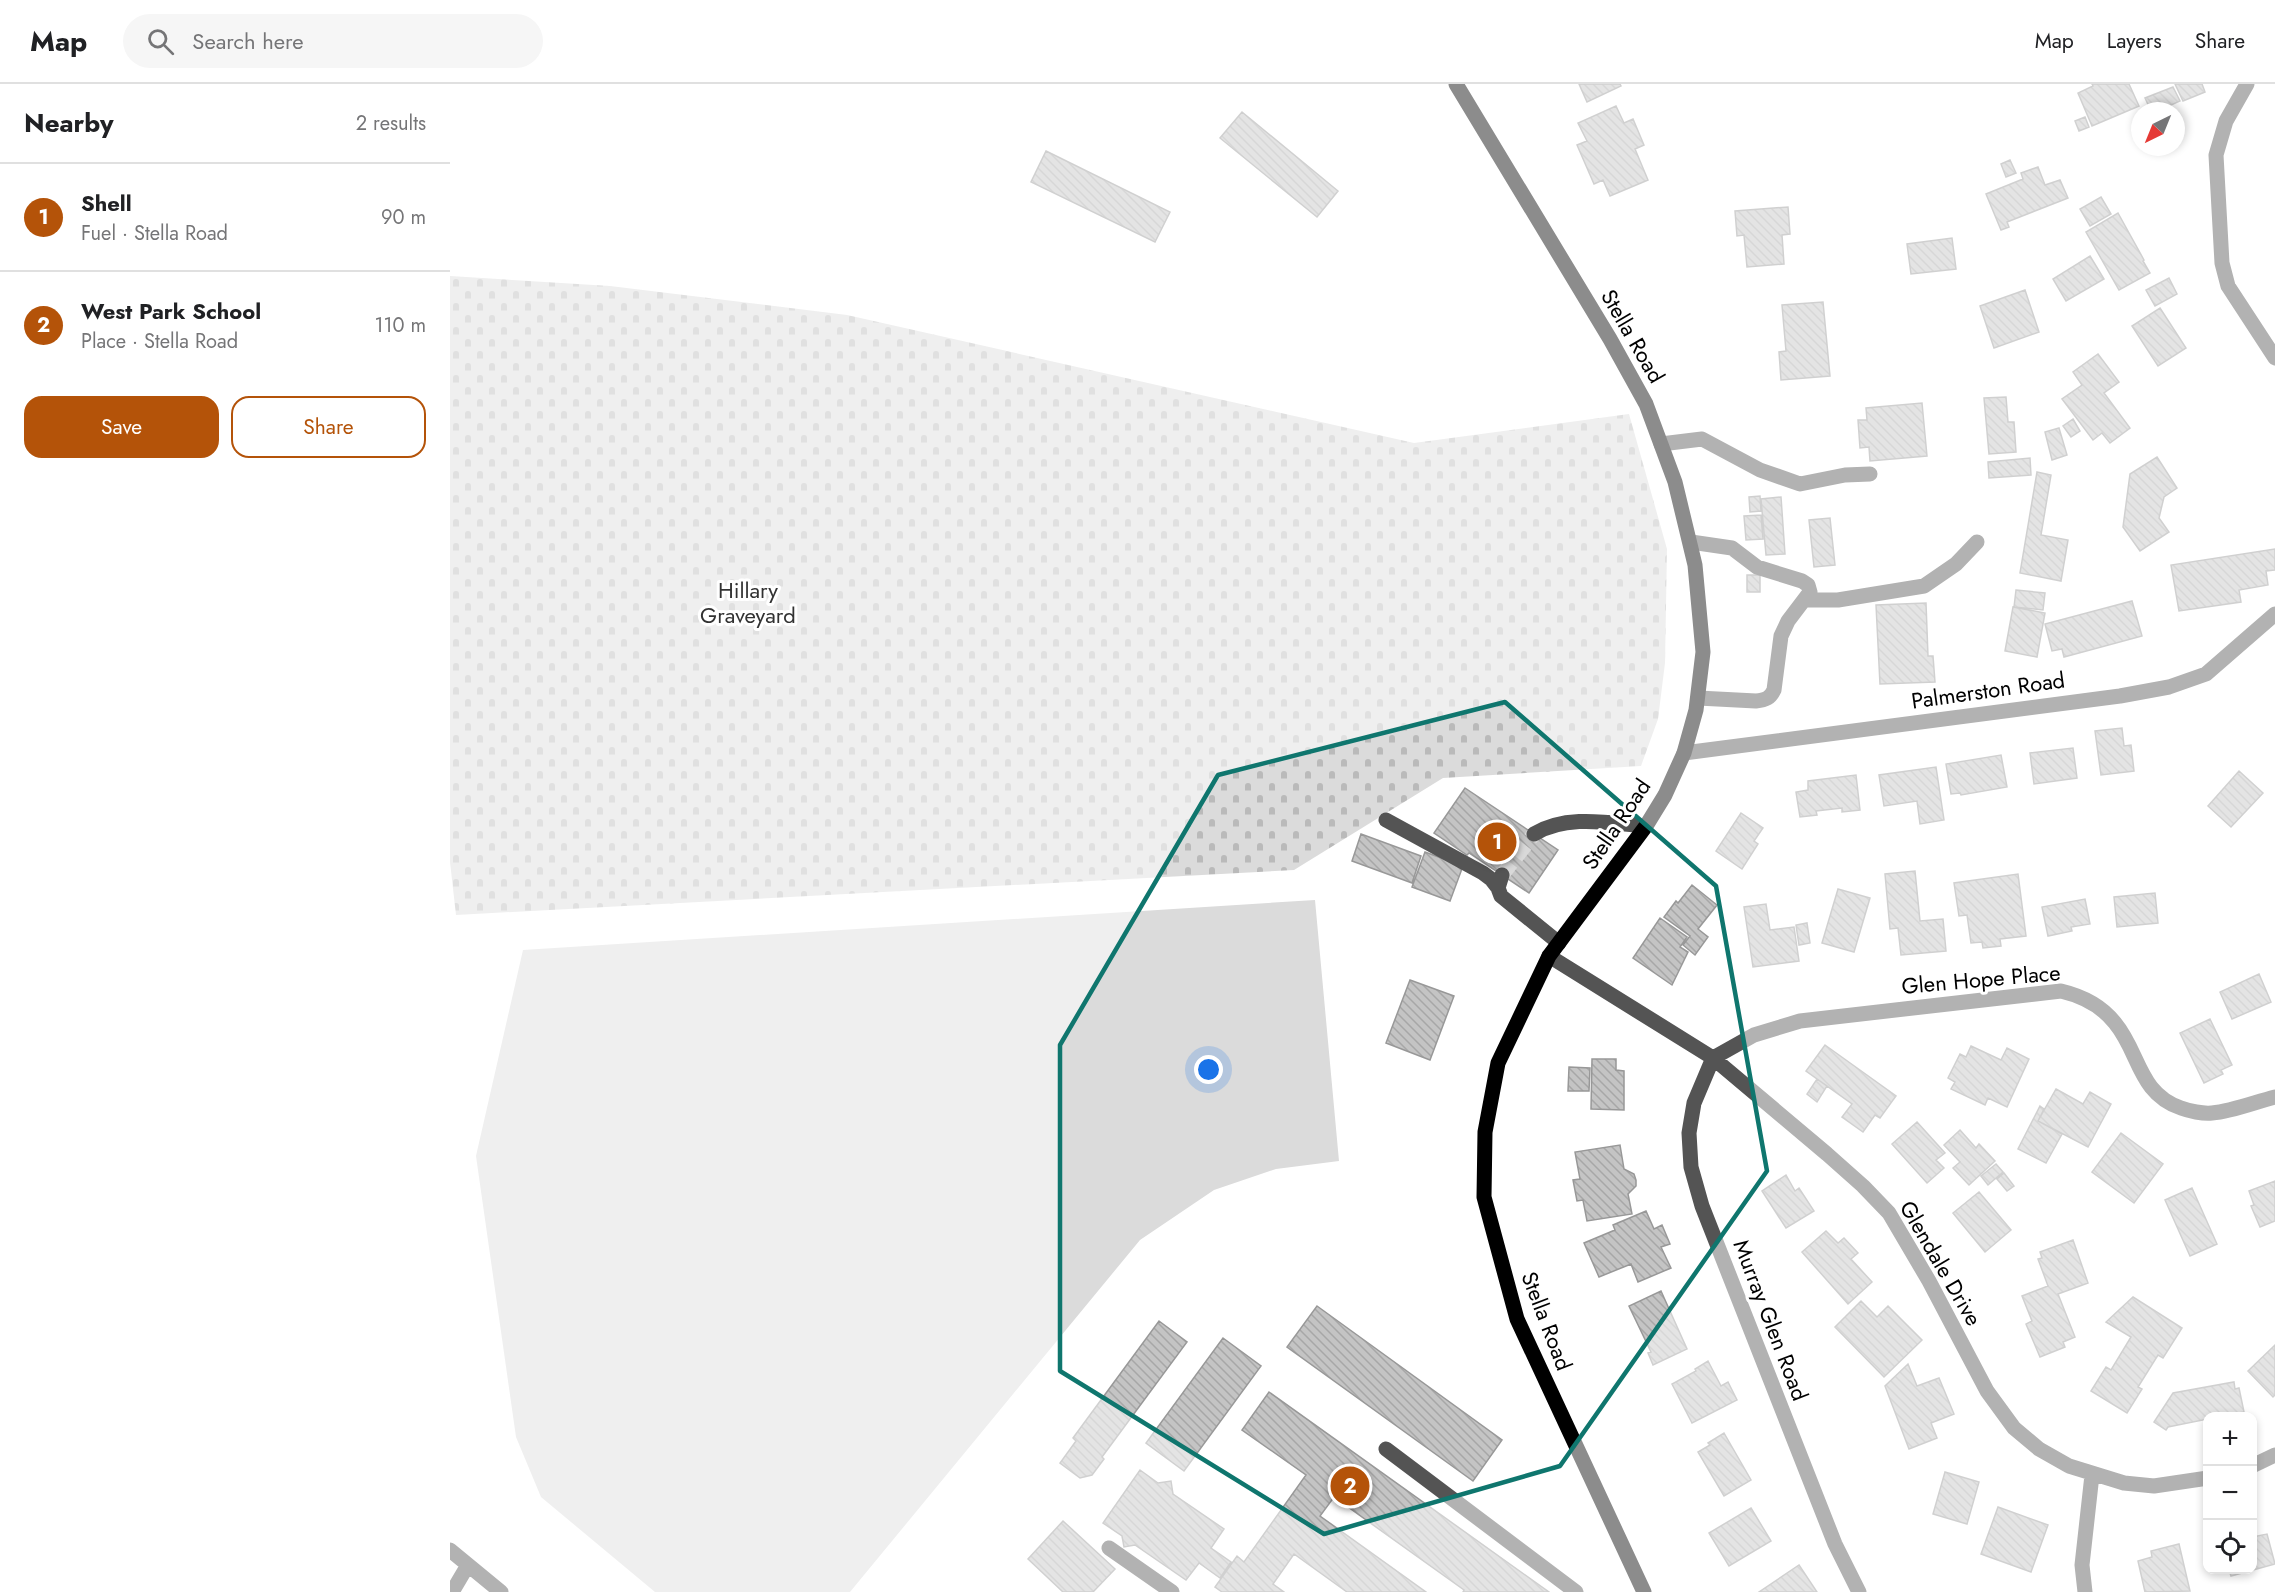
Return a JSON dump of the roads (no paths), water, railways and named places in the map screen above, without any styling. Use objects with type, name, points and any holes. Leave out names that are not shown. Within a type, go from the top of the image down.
[{"type":"main road","name":"Stella Road","points":[[1456,84],[1610,339],[1646,404],[1675,482],[1695,565],[1703,652],[1696,710],[1684,753],[1665,795],[1647,826],[1554,950],[1498,1063],[1485,1132],[1484,1197],[1517,1319],[1644,1592]]},
{"type":"street","points":[[2247,84],[2226,121],[2216,155],[2222,263],[2228,286],[2275,358]]},
{"type":"street","points":[[1660,444],[1702,439],[1760,470],[1800,484],[1870,474]]},
{"type":"street","points":[[1691,542],[1732,549],[1757,567],[1802,580],[1808,585],[1810,592],[1788,621],[1781,636],[1774,690],[1771,696],[1765,700],[1698,698]]},
{"type":"street","points":[[1805,600],[1838,600],[1924,586],[1956,564],[1977,542]]},
{"type":"street","name":"Palmerston Road","points":[[1684,753],[2120,696],[2169,687],[2206,674],[2275,614]]},
{"type":"street","name":"Glendale Drive","points":[[1386,820],[1500,882],[1501,896],[1554,950],[1713,1058],[1827,1154],[1888,1213],[1929,1281],[1987,1391],[2014,1428],[2039,1449],[2069,1466],[2092,1475],[2124,1483],[2154,1486],[2203,1479]]},
{"type":"street","points":[[1534,834],[1545,827],[1562,822],[1647,826]]},
{"type":"street","name":"Glen Hope Place","points":[[1713,1058],[1754,1035],[1800,1020],[2061,991],[2080,995],[2114,1020],[2124,1034],[2152,1090],[2168,1104],[2187,1110],[2211,1113],[2275,1097]]},
{"type":"street","name":"Murray Glen Road","points":[[1713,1058],[1694,1103],[1689,1133],[1691,1167],[1702,1206],[1835,1544],[1859,1592]]},
{"type":"street","points":[[1386,1449],[1576,1592]]},
{"type":"street","points":[[2257,1464],[2275,1455]]},
{"type":"street","points":[[2085,1592],[2082,1565],[2092,1475]]},
{"type":"street","points":[[1108,1548],[1172,1592]]},
{"type":"street","points":[[450,1550],[501,1592]]},
{"type":"street","points":[[452,1592],[468,1565]]},
{"type":"tunnel","points":[[1502,875],[1534,834]]},
{"type":"place","name":"Shell","points":[[1497,842]]},
{"type":"place","name":"West Park School","points":[[1350,1486]]},
{"type":"park label","name":"Hillary Graveyard","points":[[748,602]]}]
